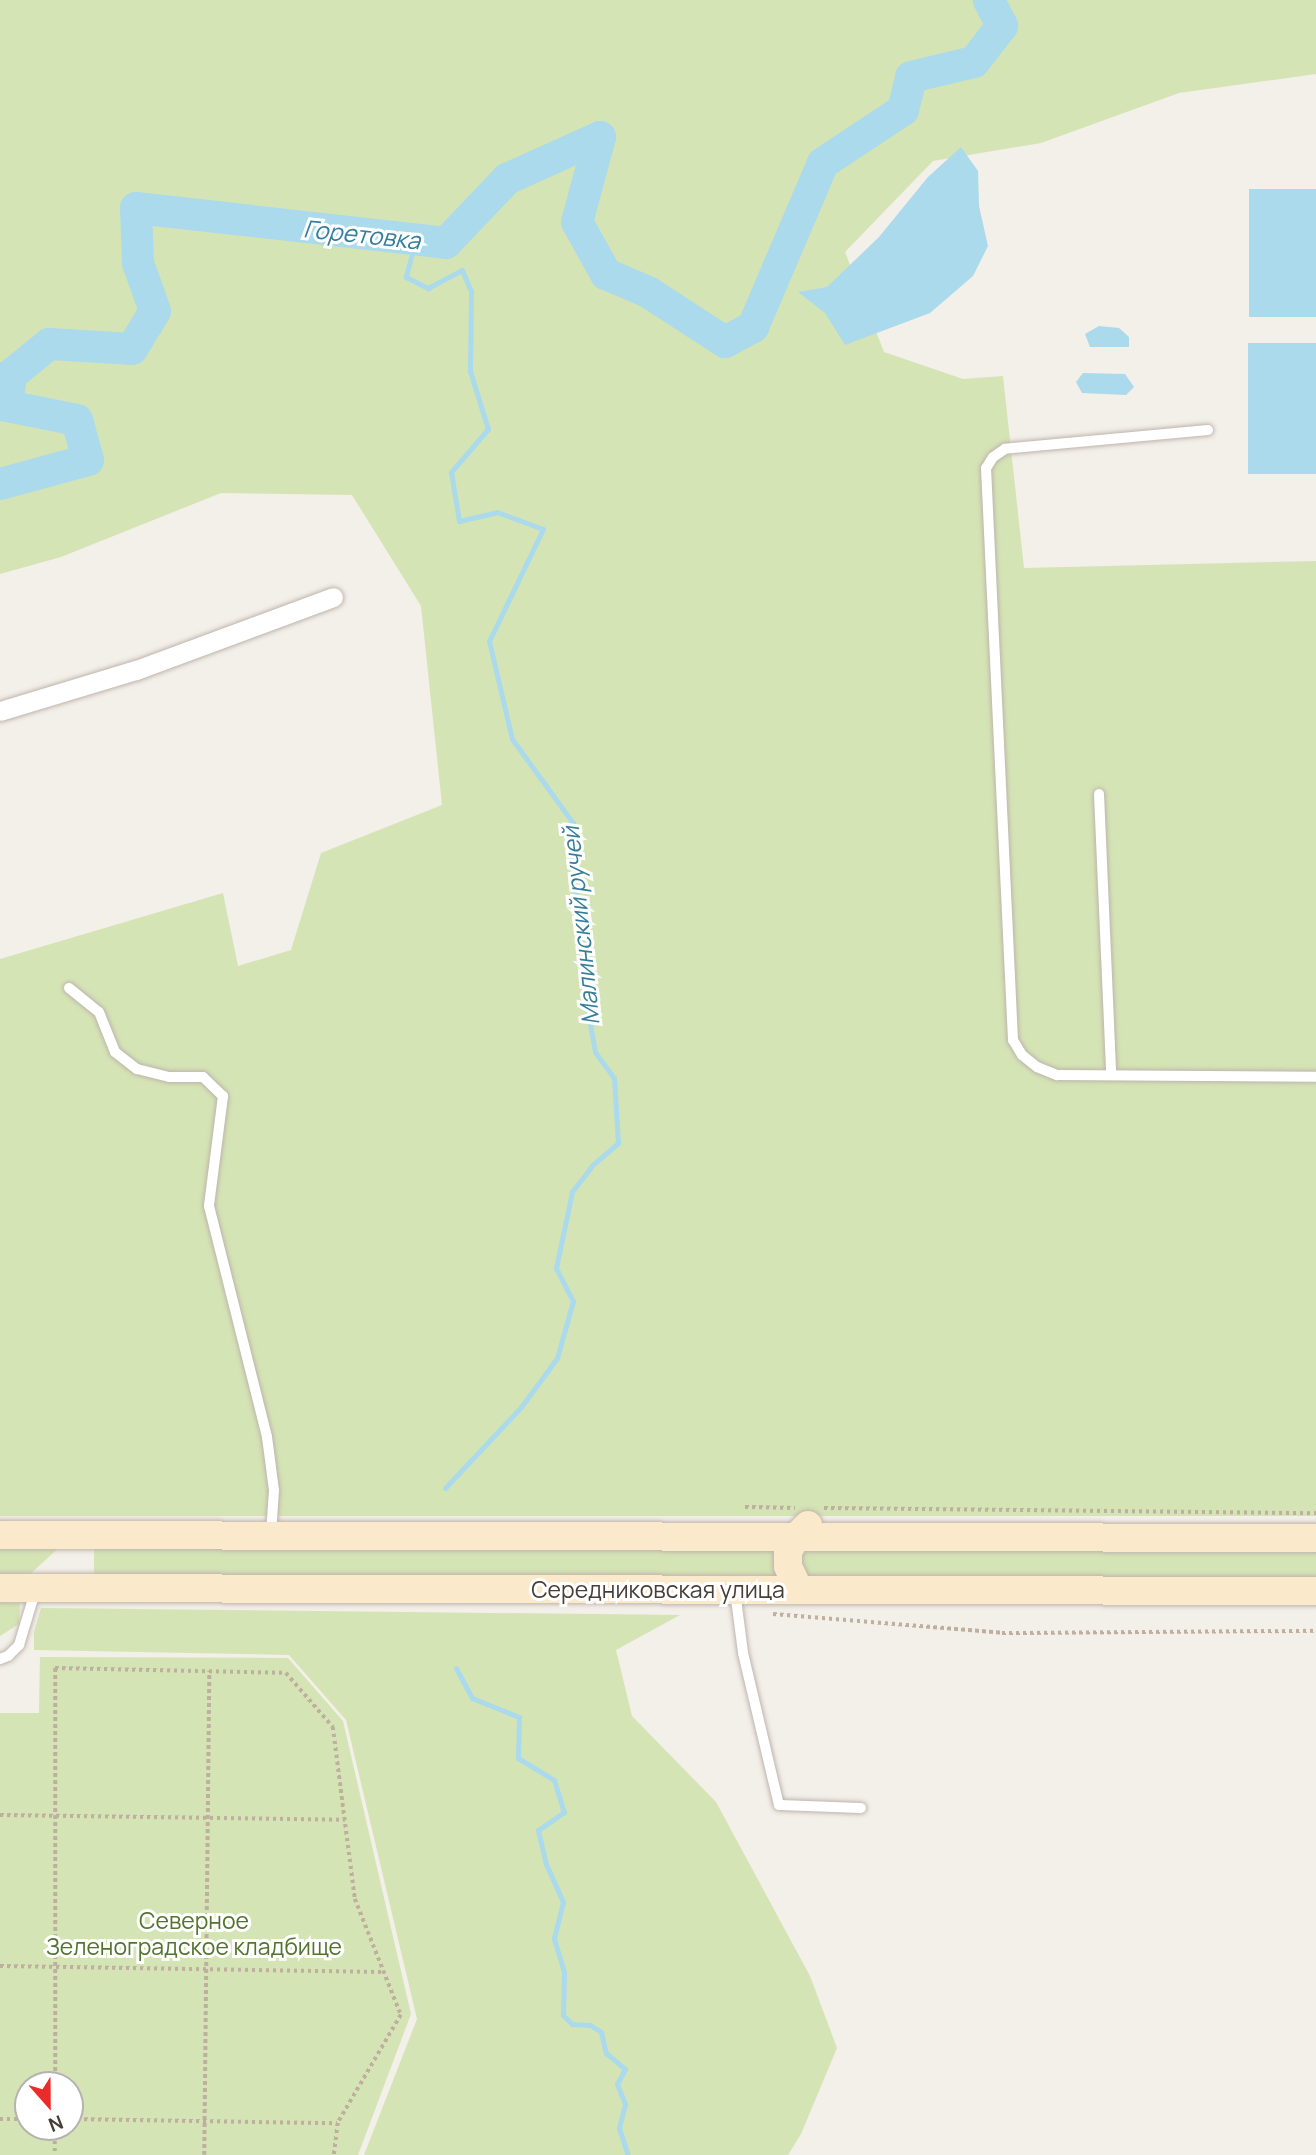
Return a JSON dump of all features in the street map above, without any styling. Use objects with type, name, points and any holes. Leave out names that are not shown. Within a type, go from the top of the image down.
[{"type":"street","points":[[0,711],[136,670],[333,597]]},
{"type":"street","points":[[0,1535],[1316,1538]]},
{"type":"street","points":[[796,1537],[788,1552],[788,1566],[799,1590]]},
{"type":"street","name":"Середниковская улица","points":[[0,1588],[1316,1591]]},
{"type":"lane","points":[[1208,430],[1005,449],[993,457],[986,468],[1013,1040],[1022,1055],[1037,1067],[1057,1075],[1316,1077]]},
{"type":"lane","points":[[1099,794],[1111,1074]]},
{"type":"lane","points":[[69,988],[99,1012],[115,1052],[137,1069],[169,1077],[203,1077],[223,1096],[209,1206],[267,1437],[274,1490],[271,1535]]},
{"type":"lane","points":[[0,1659],[8,1656],[19,1645],[36,1587]]},
{"type":"lane","points":[[735,1590],[743,1653],[779,1805],[861,1808]]},
{"type":"path","points":[[745,1507],[801,1508]]},
{"type":"path","points":[[814,1508],[1316,1513]]},
{"type":"path","points":[[768,1614],[1002,1633],[1316,1631]]},
{"type":"path","points":[[55,2071],[55,1668],[286,1673],[333,1727],[355,1899],[401,2015],[338,2123],[334,2155]]},
{"type":"path","points":[[204,2155],[209,1671]]},
{"type":"path","points":[[0,1815],[345,1820]]},
{"type":"path","points":[[0,1966],[204,1967],[383,1972]]},
{"type":"path","points":[[84,2119],[338,2123]]},
{"type":"green space","points":[[0,0],[1316,0],[1316,74],[1179,93],[1041,143],[933,161],[845,252],[884,352],[963,379],[1003,376],[1024,568],[1316,561],[1316,1516],[0,1516],[0,959],[223,893],[238,966],[291,950],[321,853],[442,805],[421,606],[352,495],[221,493],[61,557],[0,574]]},
{"type":"green space","points":[[0,1543],[64,1543],[28,1576],[0,1577]]},
{"type":"green space","points":[[94,1544],[1316,1544],[1316,1591],[94,1591]]},
{"type":"green space","points":[[0,1603],[20,1603],[19,1624],[0,1636]]},
{"type":"green space","points":[[41,1608],[680,1615],[616,1650],[632,1716],[716,1802],[810,1976],[837,2048],[801,2134],[788,2155],[364,2155],[417,2019],[346,1720],[289,1655],[34,1650],[34,1632]]},
{"type":"green space","name":"Северное Зеленоградское кладбище","points":[[40,1657],[288,1658],[343,1721],[411,2014],[358,2155],[0,2155],[0,1713],[39,1713]]},
{"type":"water","points":[[961,147],[978,171],[979,206],[988,246],[973,276],[930,313],[845,345],[825,313],[798,292],[827,287],[879,237],[928,177]]},
{"type":"water","points":[[1249,189],[1316,189],[1316,317],[1249,317]]},
{"type":"water","points":[[1099,326],[1119,328],[1129,337],[1129,347],[1090,347],[1085,334]]},
{"type":"water","points":[[1248,343],[1316,343],[1316,474],[1248,474]]},
{"type":"water","points":[[1083,373],[1125,374],[1134,387],[1126,395],[1082,393],[1076,382]]},
{"type":"waterway","name":"Горетовка","points":[[0,484],[88,460],[77,420],[7,406],[11,375],[49,344],[132,349],[155,311],[138,263],[136,208],[446,243],[507,179],[600,137],[577,222],[606,274],[648,292],[725,342],[753,327],[823,163],[903,110],[911,77],[974,62],[1002,26],[989,0]]},
{"type":"waterway","name":"Малинский ручей","points":[[411,240],[413,250],[406,277],[428,288],[462,270],[471,291],[470,371],[488,429],[451,472],[459,521],[497,512],[543,529],[489,641],[512,739],[573,823],[574,886],[585,940],[584,990],[595,1052],[614,1078],[618,1143],[592,1166],[572,1192],[556,1268],[573,1301],[557,1358],[521,1407],[445,1488]]},
{"type":"waterway","name":"Малинский ручей","points":[[456,1668],[472,1698],[519,1717],[518,1758],[554,1780],[564,1812],[538,1830],[546,1864],[563,1902],[554,1939],[564,1972],[563,2015],[572,2024],[590,2025],[601,2032],[606,2053],[625,2069],[617,2084],[625,2104],[619,2128],[628,2155]]}]
